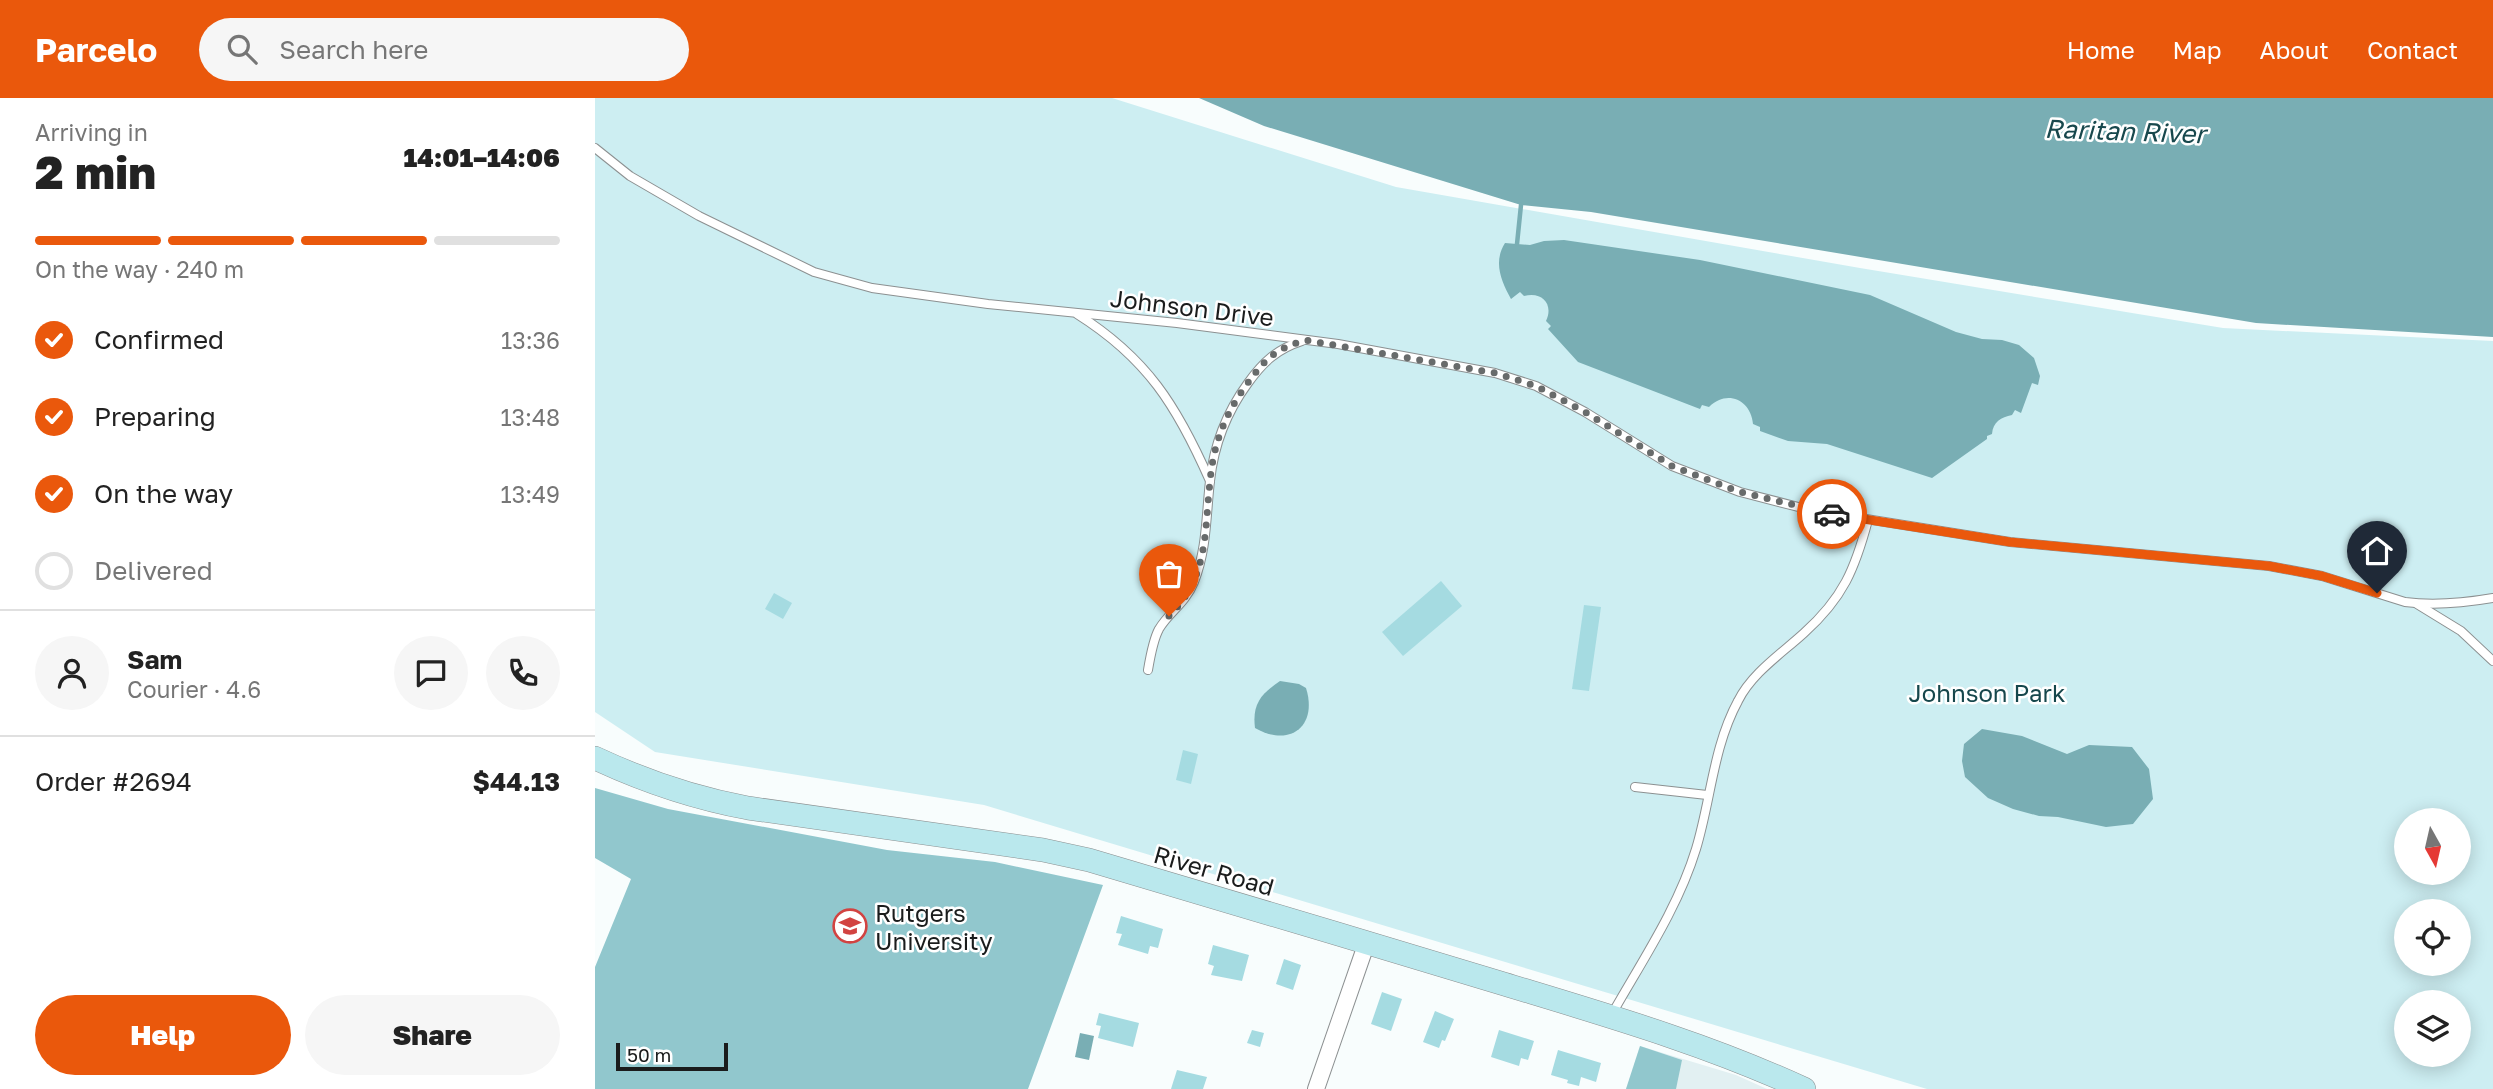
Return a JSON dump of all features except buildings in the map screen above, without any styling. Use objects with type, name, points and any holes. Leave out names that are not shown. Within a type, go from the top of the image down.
[{"type":"street","name":"River Road","points":[[595,758],[643,779],[706,800],[1043,850],[1089,860],[1610,1016],[1688,1041],[1804,1089]]},
{"type":"street","points":[[1316,1089],[1367,942]]},
{"type":"lane","name":"Johnson Drive","points":[[595,148],[630,176],[664,197],[814,272],[872,288],[906,295],[1177,323],[1305,340],[1495,373],[1536,386],[1585,412],[1672,466],[1740,492],[1810,510],[2010,542],[2269,566],[2322,576],[2417,604],[2465,603],[2493,598]]},
{"type":"lane","points":[[1075,313],[1123,347],[1151,375],[1192,441],[1210,481]]},
{"type":"lane","points":[[1148,670],[1158,630],[1185,600],[1194,582],[1204,549],[1210,481],[1217,441],[1232,404],[1275,352],[1305,340]]},
{"type":"lane","points":[[1610,1016],[1675,903],[1696,848],[1707,795],[1723,739],[1738,700],[1765,666],[1806,632],[1842,591],[1860,550],[1868,520]]},
{"type":"lane","points":[[2417,604],[2461,631],[2493,661]]},
{"type":"lane","points":[[1635,787],[1707,795]]},
{"type":"shaded area","name":"Rutgers University","points":[[595,788],[668,809],[887,850],[995,862],[1103,885],[1028,1089],[595,1089],[595,967],[631,879],[595,858]]},
{"type":"shaded area","points":[[1640,1046],[1736,1075],[1767,1089],[1626,1089]]},
{"type":"shaded area","points":[[1640,1046],[1682,1060],[1676,1089],[1626,1089]]},
{"type":"green space","name":"Johnson Park","points":[[595,98],[1112,98],[1396,187],[2223,328],[2493,341],[2493,1089],[1927,1089],[984,805],[655,752],[595,712]]},
{"type":"water","name":"Raritan River","points":[[1199,98],[2493,98],[2493,337],[2256,323],[1591,212],[1521,205],[1264,126]]},
{"type":"water","points":[[1564,240],[1700,260],[1870,295],[1956,332],[2019,345],[2034,358],[2040,376],[2038,385],[2032,383],[2021,413],[2015,410],[2012,415],[1998,421],[1987,439],[1932,478],[1827,444],[1788,441],[1760,431],[1760,427],[1753,424],[1748,409],[1737,400],[1723,399],[1709,407],[1702,405],[1700,409],[1578,362],[1548,329],[1551,326],[1546,321],[1548,309],[1545,300],[1536,295],[1524,296],[1520,292],[1511,299],[1499,264],[1505,243],[1530,245]]},
{"type":"water","points":[[1280,681],[1306,688],[1309,701],[1308,713],[1298,730],[1279,736],[1255,728],[1254,720],[1259,700]]},
{"type":"water","points":[[1982,729],[2022,736],[2067,754],[2089,745],[2132,747],[2149,769],[2153,799],[2133,824],[2106,827],[2013,809],[1988,798],[1965,777],[1962,761],[1964,744]]},
{"type":"water","points":[[1080,1033],[1094,1036],[1089,1060],[1075,1057]]},
{"type":"waterway","points":[[1517,244],[1521,205]]},
{"type":"way so far","points":[[1169,616],[1185,600],[1194,582],[1204,549],[1210,481],[1217,441],[1232,404],[1275,352],[1305,340],[1495,373],[1536,386],[1585,412],[1672,466],[1740,492],[1832,514]]},
{"type":"place","name":"Rutgers University","points":[[850,926]]},
{"type":"route","points":[[1832,514],[2010,542],[2269,566],[2322,576],[2377,593]]}]
